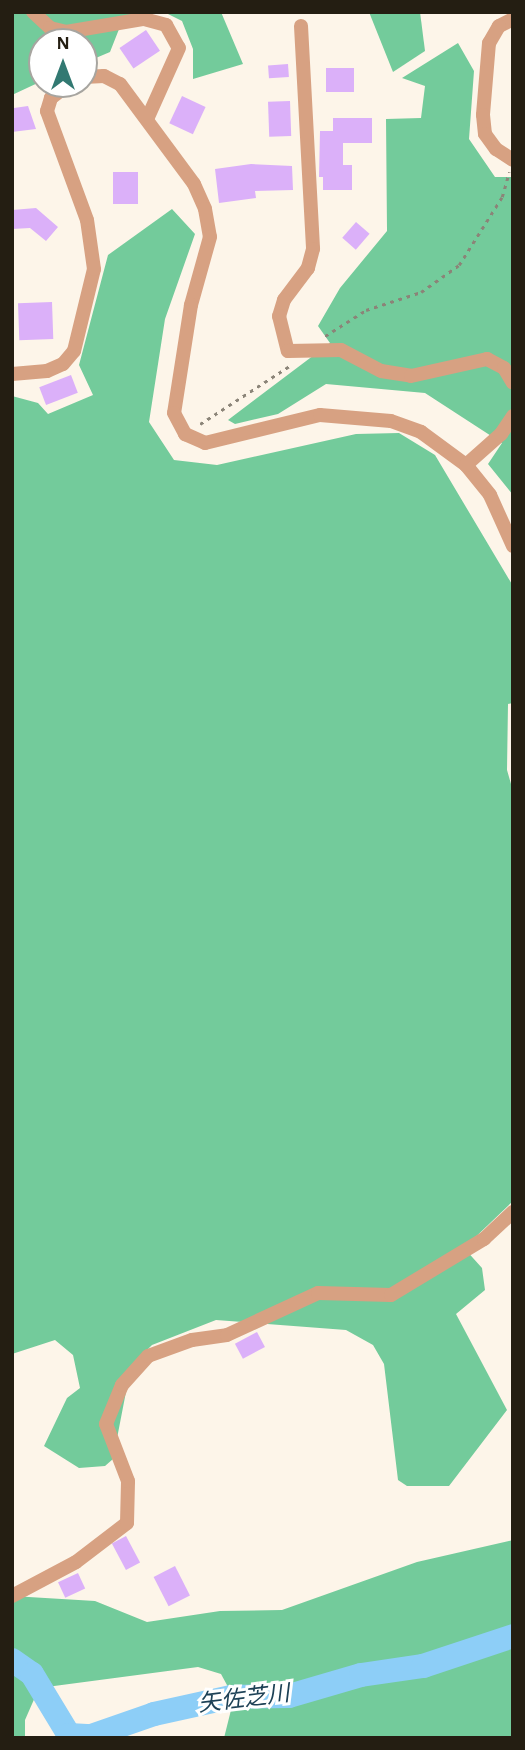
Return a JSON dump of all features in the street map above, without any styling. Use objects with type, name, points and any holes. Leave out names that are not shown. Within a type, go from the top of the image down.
[{"type":"street","points":[[33,12],[50,28],[66,32],[144,19],[166,25],[179,48],[148,117]]},
{"type":"street","points":[[512,160],[491,141],[483,115],[489,43],[499,26],[513,19]]},
{"type":"street","points":[[301,26],[313,249],[308,268],[285,300],[279,316],[288,351],[341,350],[381,371],[411,376],[487,359],[504,368],[513,383]]},
{"type":"street","points":[[98,76],[104,76],[120,84],[148,117],[194,184],[210,237],[191,306],[174,413],[185,434],[205,443],[320,415],[363,416],[421,432],[466,465],[490,495],[513,546]]},
{"type":"street","points":[[12,374],[47,371],[63,364],[74,351],[94,269],[87,220],[47,111],[51,98]]},
{"type":"street","points":[[466,465],[501,434],[513,416]]},
{"type":"street","points":[[12,1595],[76,1562],[127,1523],[128,1481],[106,1424],[122,1385],[148,1356],[192,1340],[227,1335],[318,1293],[391,1295],[484,1238],[513,1212]]},
{"type":"path","points":[[185,434],[313,351],[321,339],[366,310],[421,292],[459,265],[502,197],[512,160]]},
{"type":"green space","points":[[12,12],[151,12],[123,19],[110,52],[98,57],[98,28],[28,28],[28,88],[12,95]]},
{"type":"green space","points":[[164,12],[221,12],[243,64],[193,79],[193,49],[182,21]]},
{"type":"green space","points":[[369,12],[420,12],[425,51],[393,72]]},
{"type":"green space","points":[[458,43],[474,71],[469,139],[495,177],[513,177],[513,495],[488,464],[502,443],[425,393],[326,384],[278,414],[235,424],[228,420],[330,343],[318,326],[340,288],[387,231],[386,119],[421,118],[425,86],[402,78]]},
{"type":"green space","points":[[172,209],[195,234],[165,319],[149,422],[174,460],[217,465],[356,434],[399,433],[435,455],[513,586],[513,703],[508,704],[507,770],[513,791],[513,1201],[464,1248],[482,1268],[485,1290],[456,1314],[507,1410],[449,1486],[407,1486],[398,1480],[384,1364],[373,1345],[346,1330],[216,1320],[152,1345],[131,1366],[113,1459],[105,1466],[79,1468],[44,1446],[67,1398],[80,1388],[73,1355],[55,1340],[12,1354],[12,396],[38,403],[48,414],[93,395],[79,365],[108,255]]},
{"type":"green space","points":[[513,1540],[513,1738],[224,1738],[234,1698],[221,1674],[198,1667],[39,1688],[25,1720],[25,1738],[12,1738],[12,1596],[95,1601],[147,1622],[220,1611],[282,1610],[417,1562]]},
{"type":"building","points":[[146,30],[160,51],[133,69],[119,48]]},
{"type":"building","points":[[288,64],[289,77],[269,78],[268,65]]},
{"type":"building","points":[[326,68],[354,68],[354,92],[326,92]]},
{"type":"building","points":[[182,96],[206,107],[193,134],[169,123]]},
{"type":"building","points":[[290,101],[291,136],[269,137],[268,102]]},
{"type":"building","points":[[28,106],[36,129],[12,132],[14,108]]},
{"type":"building","points":[[333,118],[372,118],[372,143],[343,143],[343,165],[352,165],[352,190],[323,190],[323,177],[319,177],[320,131],[333,131]]},
{"type":"building","points":[[251,164],[292,166],[293,190],[255,191],[256,198],[219,203],[215,169]]},
{"type":"building","points":[[113,172],[138,172],[138,204],[113,204]]},
{"type":"building","points":[[36,208],[58,227],[46,241],[30,228],[12,229],[12,210]]},
{"type":"building","points":[[356,222],[370,234],[356,250],[342,238]]},
{"type":"building","points":[[52,302],[53,339],[19,340],[18,303]]},
{"type":"building","points":[[71,375],[78,393],[46,405],[39,387]]},
{"type":"building","points":[[257,1332],[265,1347],[243,1359],[235,1344]]},
{"type":"building","points":[[126,1536],[140,1562],[126,1570],[112,1544]]},
{"type":"building","points":[[175,1566],[190,1595],[169,1606],[154,1577]]},
{"type":"building","points":[[78,1573],[85,1588],[65,1598],[58,1582]]},
{"type":"waterway","name":"矢佐芝川","points":[[12,1660],[32,1674],[69,1735],[91,1736],[154,1714],[231,1697],[289,1696],[361,1675],[423,1666],[513,1636]]}]
